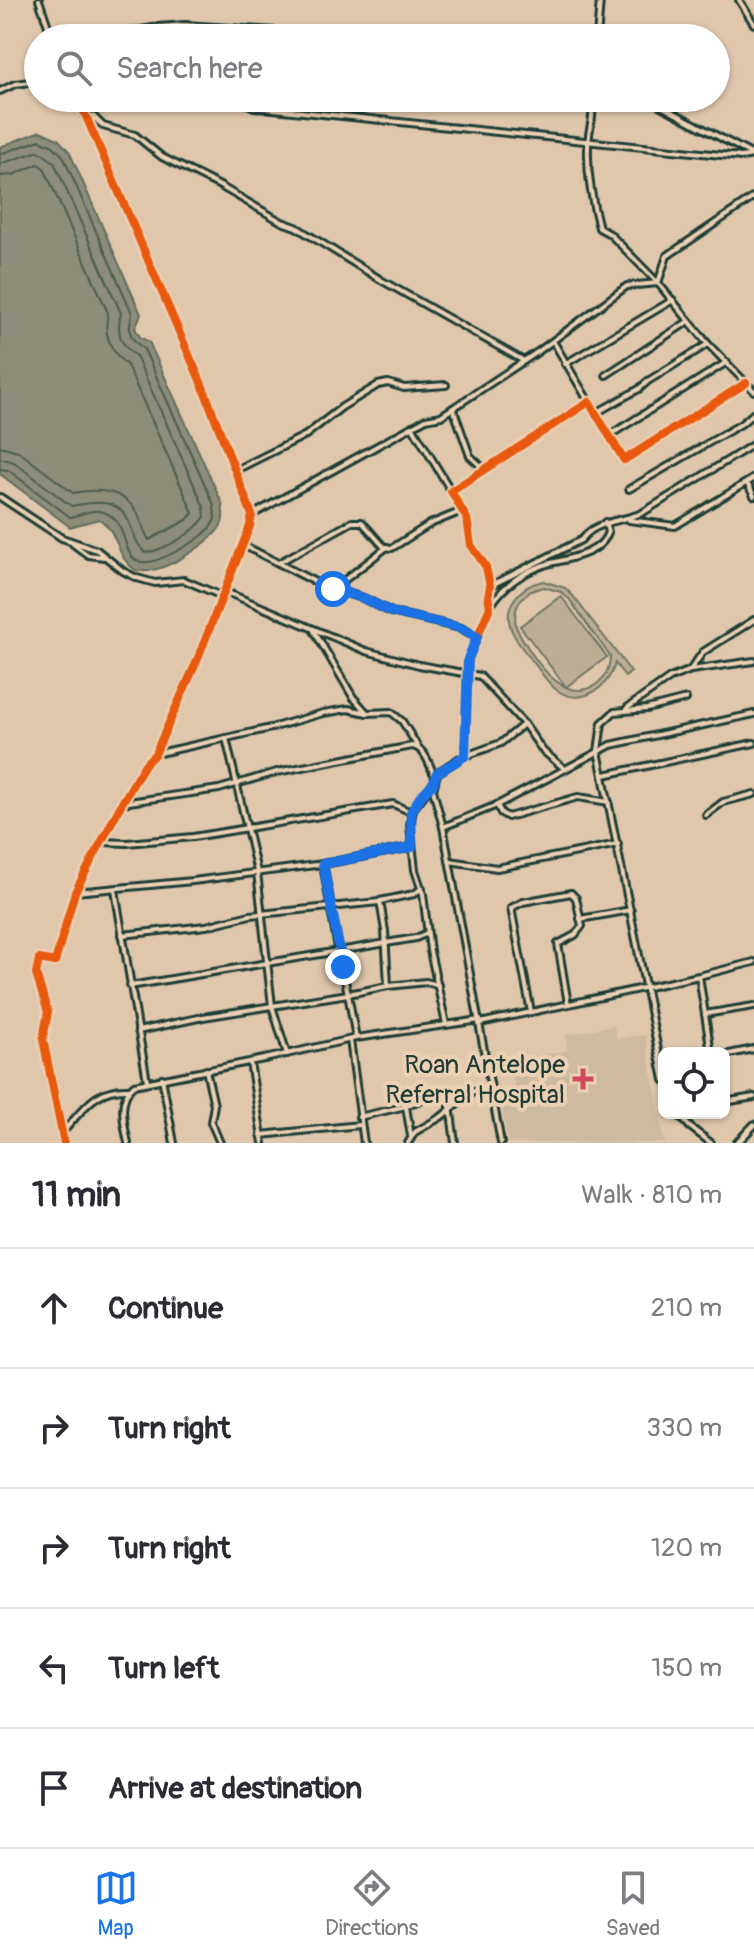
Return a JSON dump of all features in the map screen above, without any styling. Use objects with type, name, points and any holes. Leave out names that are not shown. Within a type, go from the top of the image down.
[{"type":"street","points":[[39,0],[47,24]]},
{"type":"street","points":[[598,24],[600,0]]},
{"type":"street","points":[[739,0],[754,24]]},
{"type":"street","points":[[0,91],[24,83]]},
{"type":"street","points":[[64,1143],[43,1039],[48,1012],[36,974],[39,959],[55,962],[75,892],[122,803],[145,764],[155,754],[225,594],[252,515],[184,344],[83,112]]},
{"type":"street","points":[[300,112],[588,143],[741,157],[754,155]]},
{"type":"street","points":[[594,112],[588,143],[591,189],[599,228],[610,234],[658,283],[708,344],[754,391]]},
{"type":"street","points":[[673,112],[754,155]]},
{"type":"street","points":[[84,116],[93,116],[103,126],[135,135],[162,157],[285,224],[296,227],[381,280],[524,361]]},
{"type":"street","points":[[658,283],[667,256],[754,197]]},
{"type":"street","points":[[252,515],[412,426],[441,416],[553,341],[627,286],[658,283]]},
{"type":"street","points":[[565,364],[673,300]]},
{"type":"street","points":[[606,375],[689,321]]},
{"type":"street","points":[[553,341],[624,460],[746,383]]},
{"type":"street","points":[[596,413],[708,344]]},
{"type":"street","points":[[610,435],[727,362]]},
{"type":"street","points":[[236,470],[293,443],[378,385],[388,383],[404,388],[446,385]]},
{"type":"street","points":[[451,491],[589,402]]},
{"type":"street","points":[[453,408],[463,439],[470,448],[470,456],[484,469]]},
{"type":"street","points":[[629,489],[741,424],[754,413]]},
{"type":"street","points":[[412,426],[463,511],[471,545],[486,567],[490,607]]},
{"type":"street","points":[[627,520],[754,444]]},
{"type":"street","points":[[490,586],[581,540],[605,522],[627,520],[675,526],[754,478]]},
{"type":"street","points":[[747,483],[754,496]]},
{"type":"street","points":[[0,497],[42,526],[72,542],[92,548],[123,571],[143,581],[163,583],[184,580],[389,658],[467,673],[486,681],[543,751],[566,770]]},
{"type":"street","points":[[280,562],[352,522],[362,522],[384,547],[392,548],[430,524],[463,511]]},
{"type":"street","points":[[465,756],[468,659],[490,607],[500,593],[523,575],[583,554],[602,543],[608,532],[605,522]]},
{"type":"street","points":[[243,545],[333,589],[363,598],[391,612],[461,628],[477,637]]},
{"type":"street","points":[[333,589],[387,547]]},
{"type":"street","points":[[691,670],[703,652],[754,620]]},
{"type":"street","points":[[313,629],[353,697],[367,713]]},
{"type":"street","points":[[625,710],[670,678],[691,670],[754,661]]},
{"type":"street","points":[[658,1049],[598,751],[602,723],[614,712],[647,709],[686,699]]},
{"type":"street","points":[[155,754],[323,713],[348,709],[367,713],[391,712],[402,721],[435,777]]},
{"type":"street","points":[[443,827],[497,805],[598,751],[637,738],[754,714]]},
{"type":"street","points":[[501,1143],[433,784],[441,769],[501,743],[524,724]]},
{"type":"street","points":[[226,738],[257,872],[272,1006],[287,1054]]},
{"type":"street","points":[[604,775],[754,743]]},
{"type":"street","points":[[122,803],[192,794],[372,752],[419,747]]},
{"type":"street","points":[[433,784],[411,812],[412,847],[446,1024]]},
{"type":"street","points":[[706,815],[723,802],[754,794]]},
{"type":"street","points":[[497,805],[501,813],[508,817],[578,797],[610,802]]},
{"type":"street","points":[[102,842],[127,843],[248,829],[393,804],[411,812]]},
{"type":"street","points":[[449,861],[497,868],[618,844]]},
{"type":"street","points":[[75,892],[115,890],[323,864],[412,847]]},
{"type":"street","points":[[323,864],[356,1038]]},
{"type":"street","points":[[122,935],[206,926],[238,917],[379,902],[382,898],[414,894],[422,888]]},
{"type":"street","points":[[115,890],[147,1081]]},
{"type":"street","points":[[531,1012],[511,908],[523,902],[571,893],[576,898],[582,926],[558,944],[568,1004]]},
{"type":"street","points":[[379,902],[386,942],[388,986]]},
{"type":"street","points":[[580,919],[631,910]]},
{"type":"street","points":[[130,986],[416,938],[427,933]]},
{"type":"street","points":[[62,1133],[102,1092],[112,1088],[129,1089],[147,1081],[356,1038],[531,1012],[754,962]]},
{"type":"street","points":[[699,976],[710,1047]]},
{"type":"street","points":[[138,1031],[388,986],[426,982],[438,985]]},
{"type":"street","points":[[705,1014],[754,1006]]},
{"type":"street","points":[[350,1040],[364,1143]]},
{"type":"street","points":[[730,1054],[754,1049]]},
{"type":"street","points":[[250,1062],[263,1143]]},
{"type":"street","points":[[206,1070],[214,1105],[211,1122],[220,1143]]},
{"type":"street","points":[[162,1078],[174,1143]]},
{"type":"street","points":[[359,1117],[422,1099],[449,1097],[491,1087]]},
{"type":"street","points":[[128,1143],[123,1106],[129,1089]]},
{"type":"street","points":[[411,1136],[478,1090]]},
{"type":"street","points":[[449,1097],[455,1143]]},
{"type":"street","points":[[730,1101],[754,1097]]},
{"type":"street","points":[[406,1106],[411,1136],[408,1143]]},
{"type":"street","points":[[683,1119],[711,1143]]},
{"type":"street","points":[[261,1135],[360,1125]]},
{"type":"street","points":[[737,1143],[754,1125]]},
{"type":"shaded area","points":[[543,581],[565,588],[631,672],[625,677],[615,663],[601,687],[585,695],[567,695],[552,686],[517,641],[509,622],[515,598]],"holes":[[[544,587],[561,592],[610,656],[606,674],[592,687],[580,690],[557,682],[537,661],[516,627],[517,606],[524,596]]]},
{"type":"shaded area","points":[[561,596],[607,657],[566,687],[520,626]]},
{"type":"shaded area","name":"Roan Antelope Referral Hospital","points":[[614,1025],[617,1039],[645,1035],[658,1119],[661,1119],[665,1143],[508,1143],[501,1103],[517,1097],[508,1060],[567,1051],[566,1035]]},
{"type":"water","points":[[40,131],[58,139],[69,151],[141,314],[135,328],[140,337],[149,342],[222,503],[223,522],[214,534],[180,559],[154,570],[134,569],[128,564],[111,531],[99,519],[70,527],[0,474],[0,147]]},
{"type":"cycle path","points":[[64,1143],[43,1039],[48,1012],[36,974],[39,959],[55,962],[75,892],[122,803],[145,764],[155,754],[196,663],[252,515],[203,387],[84,112]]},
{"type":"cycle path","points":[[465,756],[468,659],[490,607],[490,586],[486,567],[471,545],[467,519],[451,491],[589,402],[624,460],[746,383]]},
{"type":"place","name":"Roan Antelope Referral Hospital","points":[[583,1079]]},
{"type":"route","points":[[333,589],[363,598],[405,617],[461,628],[477,637],[468,659],[465,756],[437,773],[433,784],[413,809],[410,825],[412,847],[323,864],[343,967]]}]
